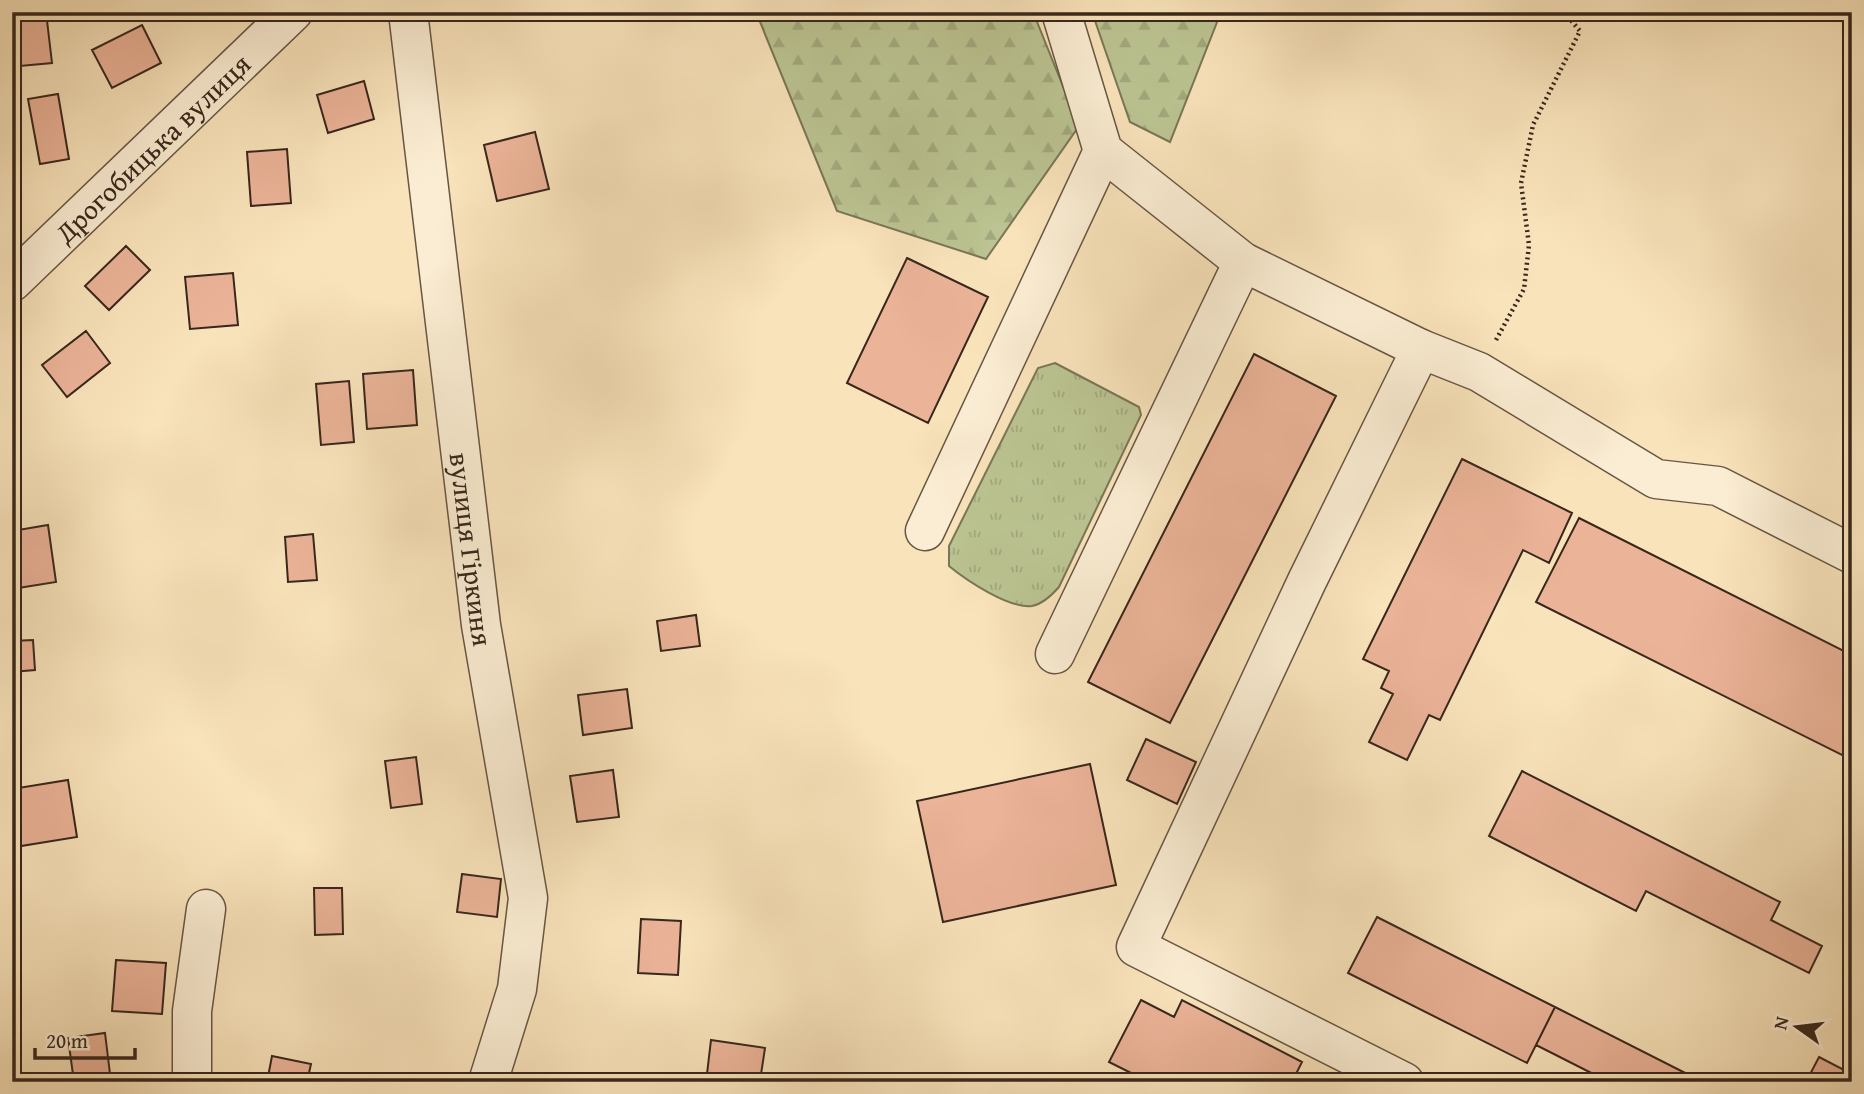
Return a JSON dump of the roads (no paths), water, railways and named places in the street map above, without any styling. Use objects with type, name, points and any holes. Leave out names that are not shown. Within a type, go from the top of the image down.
[{"type":"street","name":"Дрогобицька вулиця","points":[[12,282],[293,12]]},
{"type":"street","name":"вулиця Гіркиня","points":[[408,12],[481,625],[527,898],[517,989],[488,1082]]},
{"type":"street","points":[[1061,12],[1103,151],[1243,262],[1420,349],[1479,372],[1656,479],[1718,486],[1852,554]]},
{"type":"street","points":[[925,531],[1103,151]]},
{"type":"street","points":[[1055,654],[1243,262]]},
{"type":"street","points":[[1404,1082],[1136,947],[1307,581],[1420,349]]},
{"type":"street","points":[[192,1082],[192,1011],[206,909]]}]
